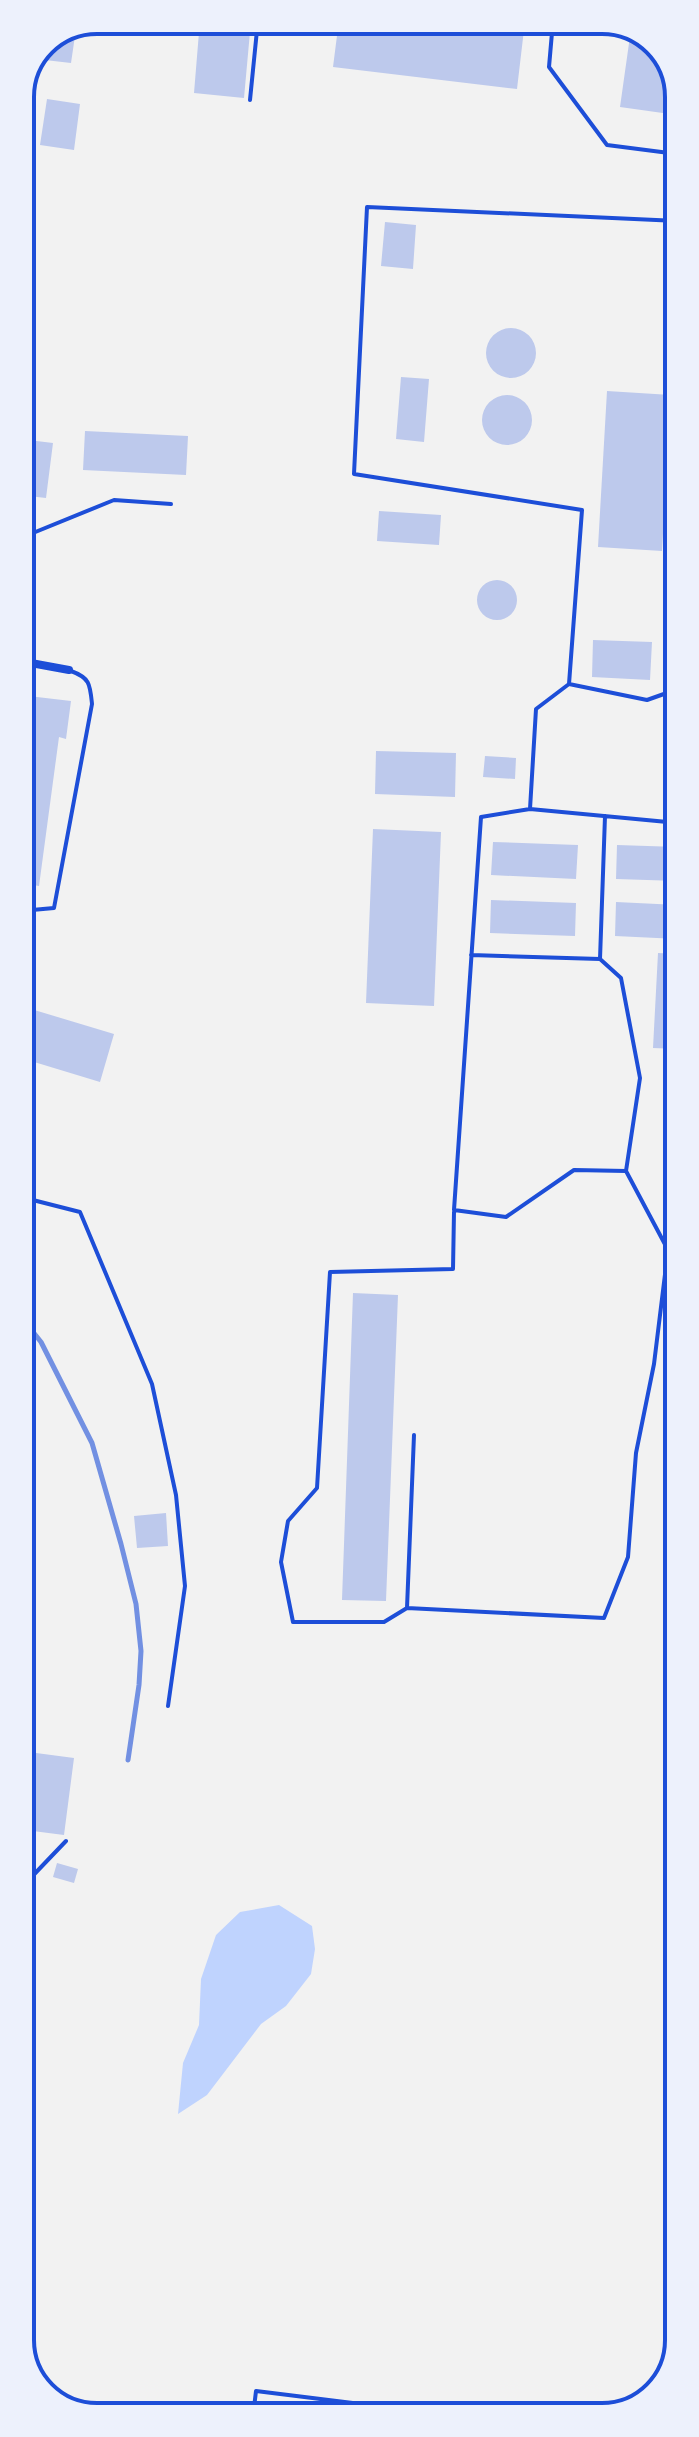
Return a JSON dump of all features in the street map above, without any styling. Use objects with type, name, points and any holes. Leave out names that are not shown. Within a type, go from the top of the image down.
[{"type":"street","points":[[34,664],[69,670]]},
{"type":"lane","points":[[250,100],[257,34]]},
{"type":"lane","points":[[552,34],[549,67],[607,145],[665,152]]},
{"type":"lane","points":[[530,809],[536,709],[569,684],[582,510],[354,474],[367,207],[665,220]]},
{"type":"lane","points":[[34,533],[114,500],[171,504]]},
{"type":"lane","points":[[34,910],[54,908],[92,704],[90,685],[83,675],[69,670]]},
{"type":"lane","points":[[569,684],[647,700],[665,694]]},
{"type":"lane","points":[[665,822],[530,809],[481,817],[454,1210],[453,1269],[330,1272],[317,1488],[288,1521],[281,1562],[293,1622],[384,1622],[407,1608],[604,1618],[628,1557],[636,1453],[654,1364],[665,1274]]},
{"type":"lane","points":[[600,959],[605,816]]},
{"type":"lane","points":[[471,955],[600,959],[621,978],[640,1078],[626,1171],[665,1244]]},
{"type":"lane","points":[[454,1210],[506,1217],[574,1170],[626,1171]]},
{"type":"lane","points":[[34,1200],[80,1212],[152,1384],[176,1495],[185,1586],[168,1706]]},
{"type":"lane","points":[[407,1608],[414,1435]]},
{"type":"lane","points":[[34,1874],[66,1841]]},
{"type":"lane","points":[[255,2403],[256,2391],[353,2403]]},
{"type":"water","points":[[279,1905],[312,1926],[315,1949],[311,1974],[286,2006],[261,2024],[207,2095],[178,2114],[183,2063],[199,2025],[201,1979],[216,1935],[240,1912]]},
{"type":"building","points":[[199,34],[250,34],[244,98],[194,93]]},
{"type":"building","points":[[337,34],[523,34],[517,89],[333,67]]},
{"type":"building","points":[[75,38],[71,63],[46,60],[52,52]]},
{"type":"building","points":[[629,40],[644,50],[657,66],[664,85],[665,113],[620,107]]},
{"type":"building","points":[[47,99],[80,104],[74,150],[40,145]]},
{"type":"building","points":[[385,222],[416,225],[413,269],[381,266]]},
{"type":"building","points":[[511,328],[529,335],[536,353],[529,371],[511,378],[493,371],[486,353],[493,335]]},
{"type":"building","points":[[401,377],[429,379],[424,442],[396,439]]},
{"type":"building","points":[[607,391],[665,395],[662,551],[598,547]]},
{"type":"building","points":[[507,395],[525,402],[532,420],[525,438],[507,445],[489,438],[482,420],[489,402]]},
{"type":"building","points":[[85,431],[188,436],[186,475],[83,470]]},
{"type":"building","points":[[34,441],[53,443],[46,498],[34,497]]},
{"type":"building","points":[[379,511],[441,515],[439,545],[377,541]]},
{"type":"building","points":[[497,580],[511,586],[517,600],[511,614],[497,620],[483,614],[477,600],[483,586]]},
{"type":"building","points":[[593,640],[652,642],[650,680],[592,677]]},
{"type":"building","points":[[34,697],[71,701],[66,739],[59,737],[39,886],[34,885]]},
{"type":"building","points":[[376,751],[456,753],[455,797],[375,794]]},
{"type":"building","points":[[485,756],[516,758],[515,779],[483,777]]},
{"type":"building","points":[[373,829],[441,832],[434,1006],[366,1003]]},
{"type":"building","points":[[493,842],[578,845],[576,879],[491,875]]},
{"type":"building","points":[[617,845],[665,847],[665,881],[616,879]]},
{"type":"building","points":[[491,900],[576,903],[575,936],[490,933]]},
{"type":"building","points":[[616,902],[665,904],[665,938],[615,936]]},
{"type":"building","points":[[658,953],[665,953],[665,1048],[653,1048]]},
{"type":"building","points":[[34,1010],[114,1034],[100,1082],[34,1062]]},
{"type":"building","points":[[353,1293],[398,1295],[386,1601],[342,1600]]},
{"type":"building","points":[[166,1513],[168,1546],[137,1548],[134,1516]]},
{"type":"building","points":[[34,1753],[74,1758],[64,1835],[34,1831]]},
{"type":"building","points":[[57,1863],[78,1869],[74,1883],[53,1877]]},
{"type":"railway","points":[[34,1333],[92,1443],[136,1604],[141,1651],[128,1760]]}]
